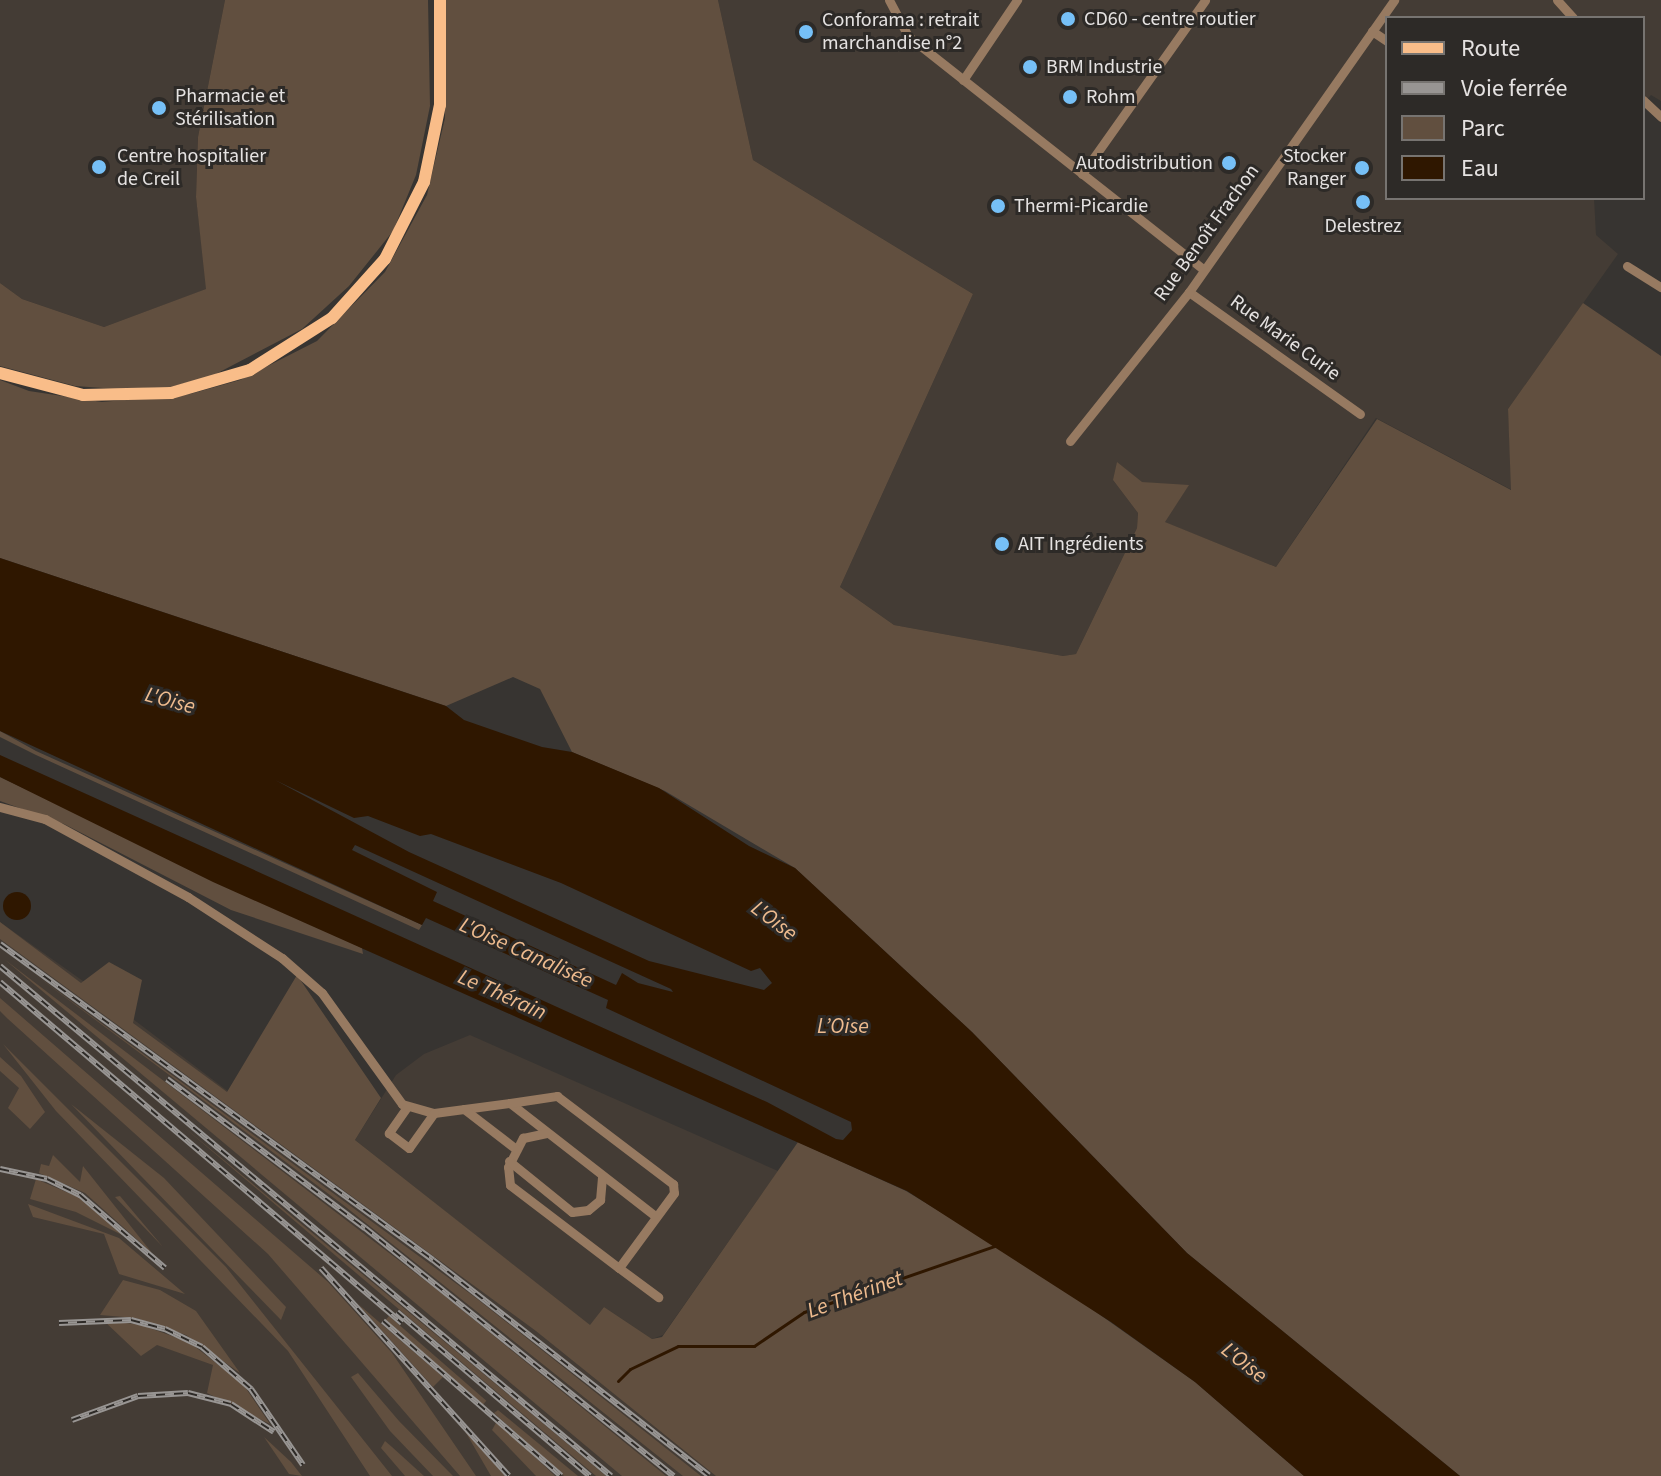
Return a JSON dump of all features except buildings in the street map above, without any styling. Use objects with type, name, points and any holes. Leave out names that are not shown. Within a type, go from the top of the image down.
[{"type":"main road","points":[[0,373],[83,395],[171,393],[250,370],[332,318],[385,259],[424,182],[440,105],[440,0]]},
{"type":"street","points":[[889,0],[904,32],[1204,270]]},
{"type":"street","points":[[963,80],[1017,0]]},
{"type":"street","points":[[1082,174],[1205,0]]},
{"type":"street","points":[[1378,0],[1391,4]]},
{"type":"street","points":[[1557,0],[1571,16]]},
{"type":"street","name":"Rue Benoît Frachon","points":[[1070,441],[1189,292],[1391,4]]},
{"type":"street","points":[[1372,31],[1385,40]]},
{"type":"street","points":[[1645,102],[1661,117]]},
{"type":"street","points":[[1627,266],[1661,287]]},
{"type":"street","name":"Rue Marie Curie","points":[[1189,292],[1360,414]]},
{"type":"street","points":[[0,807],[45,819],[188,897],[282,958],[322,993],[386,1088],[407,1107],[434,1113],[557,1096],[671,1182],[674,1193],[619,1268]]},
{"type":"street","points":[[510,1103],[655,1216]]},
{"type":"street","points":[[407,1107],[389,1133],[409,1148],[434,1113]]},
{"type":"street","points":[[464,1109],[516,1149]]},
{"type":"street","points":[[548,1133],[529,1134],[516,1149],[509,1161],[510,1185],[658,1297]]},
{"type":"street","points":[[509,1161],[572,1212],[588,1210],[600,1200],[602,1176]]},
{"type":"shaded area","name":"Centre hospitalier de Creil","points":[[0,0],[225,0],[198,137],[196,197],[207,289],[104,327],[22,299],[0,283]]},
{"type":"shaded area","points":[[718,0],[1661,0],[1661,101],[1651,95],[1645,102],[1645,16],[1385,16],[1385,200],[1594,200],[1596,235],[1618,254],[1508,409],[1512,490],[1376,418],[1276,567],[1164,522],[1188,486],[1113,480],[1138,513],[1137,528],[1076,654],[1063,656],[894,625],[840,587],[973,294],[753,160]]},
{"type":"shaded area","points":[[0,922],[83,981],[734,1476],[0,1476]]},
{"type":"shaded area","points":[[470,1035],[778,1171],[663,1335],[652,1339],[604,1307],[590,1326],[355,1140],[396,1075],[424,1054]]},
{"type":"green space","points":[[225,0],[428,0],[430,106],[416,175],[393,231],[349,286],[302,329],[212,376],[170,387],[117,389],[75,386],[0,366],[0,283],[22,299],[104,327],[206,289],[196,197],[198,137]]},
{"type":"green space","points":[[444,0],[718,0],[753,160],[973,294],[840,587],[894,625],[1063,656],[1076,654],[1137,528],[1138,513],[1113,480],[1117,462],[1142,482],[1189,485],[1165,522],[1276,567],[1377,419],[1511,490],[1508,409],[1583,303],[1661,356],[1661,1476],[1460,1476],[1187,1253],[972,1032],[795,868],[665,791],[572,752],[540,689],[513,677],[446,706],[0,558],[0,380],[29,391],[102,402],[190,394],[240,380],[317,341],[385,272],[427,195],[445,118]]},
{"type":"green space","points":[[0,731],[36,751],[422,925],[419,930],[36,755],[0,737]]},
{"type":"green space","points":[[0,777],[362,948],[363,954],[231,910],[64,824],[0,801]]},
{"type":"green space","points":[[0,922],[81,983],[109,962],[142,980],[133,1023],[227,1092],[297,975],[381,1098],[355,1140],[590,1325],[604,1307],[652,1339],[662,1337],[798,1142],[906,1191],[1038,1271],[1195,1382],[1304,1476],[716,1476],[536,1331],[0,939]]},
{"type":"green space","points":[[4,959],[435,1288],[666,1476],[622,1476]]},
{"type":"green space","points":[[30,971],[476,1298],[701,1476],[683,1476],[342,1204]]},
{"type":"green space","points":[[0,998],[328,1282],[392,1353],[476,1476],[460,1476],[268,1254],[8,1019],[0,1011]]},
{"type":"green space","points":[[3,1044],[226,1267],[392,1476],[370,1476],[288,1351],[56,1111]]},
{"type":"green space","points":[[0,1057],[21,1076],[45,1112],[30,1129],[8,1108],[19,1088],[0,1071]]},
{"type":"green space","points":[[71,1104],[164,1178],[286,1307],[281,1320]]},
{"type":"green space","points":[[180,1124],[474,1366],[606,1476],[596,1476]]},
{"type":"green space","points":[[53,1155],[80,1182],[83,1166],[152,1253],[85,1193],[39,1173],[41,1164],[49,1166]]},
{"type":"green space","points":[[36,1179],[78,1197],[126,1237],[76,1212],[30,1199]]},
{"type":"green space","points":[[120,1196],[163,1247],[115,1197]]},
{"type":"green space","points":[[28,1204],[119,1238],[185,1294],[119,1274],[104,1234],[33,1217]]},
{"type":"green space","points":[[123,1280],[160,1290],[196,1311],[240,1373],[186,1335],[136,1318],[100,1315]]},
{"type":"green space","points":[[357,1303],[443,1377],[433,1387]]},
{"type":"green space","points":[[389,1316],[486,1401],[482,1405],[385,1321]]},
{"type":"green space","points":[[103,1320],[141,1325],[189,1342],[243,1384],[270,1424],[207,1393],[213,1365],[157,1345],[141,1356]]},
{"type":"green space","points":[[358,1373],[399,1421],[453,1476],[433,1476],[390,1431],[351,1377]]},
{"type":"green space","points":[[498,1410],[578,1476],[564,1476],[494,1413]]},
{"type":"green space","points":[[497,1421],[555,1476],[536,1476],[492,1430]]},
{"type":"green space","points":[[462,1426],[505,1476],[491,1476]]},
{"type":"green space","points":[[264,1437],[291,1462],[302,1476],[289,1474]]},
{"type":"green space","points":[[385,1441],[424,1476],[405,1476],[381,1448]]},
{"type":"water","points":[[0,558],[446,706],[464,720],[542,747],[572,752],[659,788],[749,846],[795,868],[972,1032],[1187,1253],[1460,1476],[1304,1476],[1195,1382],[1111,1322],[907,1191],[213,882],[0,777],[0,755],[767,1102],[836,1139],[843,1140],[852,1130],[851,1122],[606,1008],[608,1000],[426,918],[422,925],[0,731]],"holes":[[[275,780],[354,818],[368,816],[420,836],[431,834],[561,883],[751,971],[760,968],[772,983],[764,990],[649,961],[409,852]],[[355,845],[671,989],[673,992],[638,983],[622,973],[616,985],[433,901],[437,892],[352,850]]]},
{"type":"water","points":[[17,892],[27,896],[31,906],[27,916],[17,920],[7,916],[3,906],[7,896]]},
{"type":"waterway","name":"Le Thérinet","points":[[618,1381],[630,1369],[678,1346],[754,1346],[804,1312],[998,1245]]},
{"type":"railway","points":[[0,944],[433,1260],[709,1476]]},
{"type":"railway","points":[[0,966],[611,1476]]},
{"type":"railway","points":[[0,982],[402,1323]]},
{"type":"railway","points":[[167,1079],[365,1228],[674,1476]]},
{"type":"railway","points":[[0,1169],[47,1179],[80,1195],[165,1268]]},
{"type":"railway","points":[[321,1268],[509,1476]]},
{"type":"railway","points":[[397,1312],[590,1476]]},
{"type":"railway","points":[[59,1323],[131,1320],[165,1329],[202,1347],[251,1389],[303,1465]]},
{"type":"railway","points":[[383,1321],[561,1476]]},
{"type":"railway","points":[[72,1420],[138,1396],[188,1393],[231,1404],[274,1432]]},
{"type":"place","name":"CD60 - centre routier","points":[[1068,19]]},
{"type":"place","name":"Conforama : retrait marchandise n°2","points":[[806,32]]},
{"type":"place","name":"BRM Industrie","points":[[1030,67]]},
{"type":"place","name":"Rohm","points":[[1070,97]]},
{"type":"place","name":"Pharmacie et Stérilisation","points":[[159,108]]},
{"type":"place","name":"Autodistribution","points":[[1229,163]]},
{"type":"place","name":"Centre hospitalier de Creil","points":[[99,167]]},
{"type":"place","name":"Stocker Ranger","points":[[1362,168]]},
{"type":"place","name":"Delestrez","points":[[1363,202]]},
{"type":"place","name":"Thermi-Picardie","points":[[998,206]]},
{"type":"place","name":"AIT Ingrédients","points":[[1002,544]]},
{"type":"water label","name":"L'Oise","points":[[170,701]]},
{"type":"water label","name":"L'Oise","points":[[774,921]]},
{"type":"water label","name":"L'Oise Canalisée","points":[[526,953]]},
{"type":"water label","name":"Le Thérain","points":[[502,995]]},
{"type":"water label","name":"L’Oise","points":[[843,1027]]},
{"type":"water label","name":"L'Oise","points":[[1244,1363]]}]
